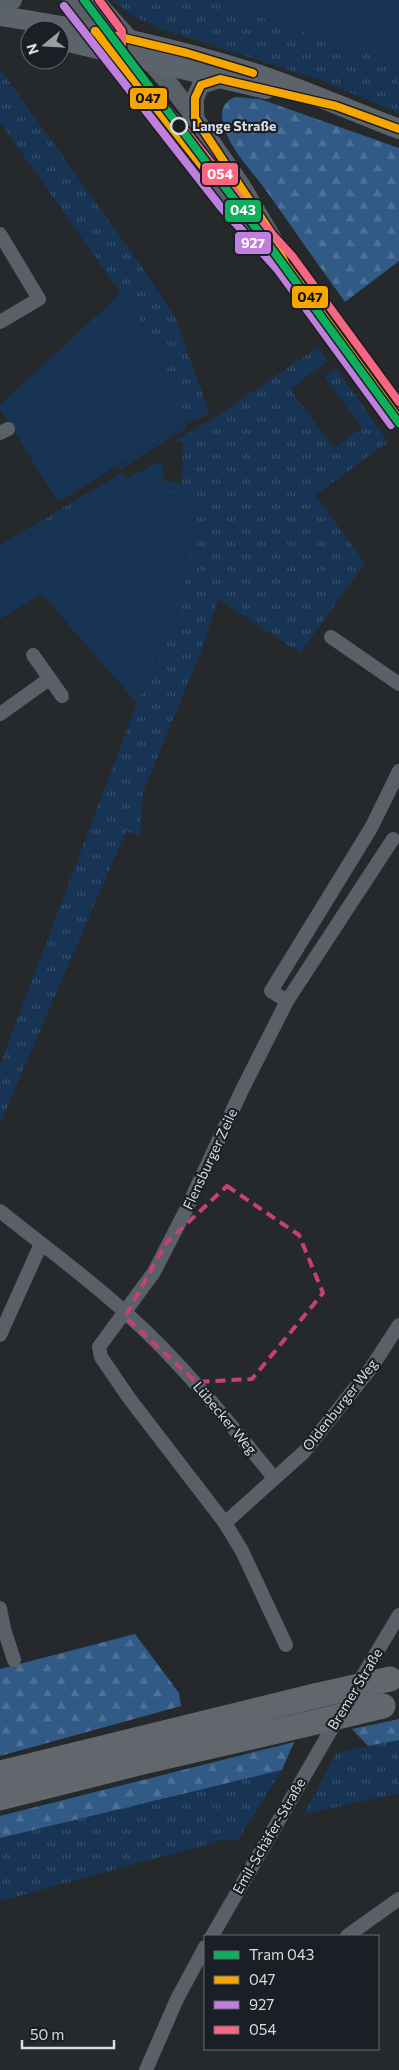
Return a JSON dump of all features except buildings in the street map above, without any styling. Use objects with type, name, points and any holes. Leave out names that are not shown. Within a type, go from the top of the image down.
[{"type":"highway","points":[[0,1773],[394,1678]]},
{"type":"highway","points":[[0,1798],[139,1763],[391,1704]]},
{"type":"main road","points":[[0,16],[95,31],[256,74],[399,129]]},
{"type":"main road","points":[[0,22],[20,28]]},
{"type":"main road","points":[[70,43],[336,106]]},
{"type":"street","points":[[0,10],[13,0]]},
{"type":"street","points":[[72,0],[112,54],[228,200],[285,263],[399,419]]},
{"type":"street","points":[[95,0],[151,62],[195,118],[270,231],[285,263]]},
{"type":"street","points":[[195,118],[194,98],[201,85],[220,79]]},
{"type":"street","points":[[0,234],[39,299],[0,322]]},
{"type":"street","points":[[331,637],[399,684]]},
{"type":"street","points":[[32,655],[62,696]]},
{"type":"street","points":[[0,714],[50,678]]},
{"type":"street","points":[[287,1001],[271,991],[371,828],[399,771]]},
{"type":"street","points":[[371,828],[396,841]]},
{"type":"street","name":"Flensburger Zeile","points":[[126,1313],[154,1272],[188,1208],[242,1090],[287,1001],[396,841]]},
{"type":"street","name":"Lübecker Weg","points":[[0,1211],[126,1313],[188,1374],[274,1478]]},
{"type":"street","points":[[0,1335],[41,1244]]},
{"type":"street","points":[[126,1313],[101,1342],[99,1346],[102,1357],[129,1398],[225,1523],[242,1551],[286,1645]]},
{"type":"street","name":"Oldenburger Weg","points":[[274,1478],[304,1452],[331,1420],[371,1368],[399,1325]]},
{"type":"street","points":[[225,1523],[274,1478]]},
{"type":"street","points":[[0,1608],[4,1629],[14,1660]]},
{"type":"street","name":"Bremer Straße","points":[[326,1736],[399,1615]]},
{"type":"street","name":"Emil-Schäfer-Straße","points":[[213,1935],[326,1736]]},
{"type":"street","points":[[348,1935],[399,1899]]},
{"type":"street","points":[[146,2070],[177,1999],[204,1952]]},
{"type":"highlighted area","points":[[227,1186],[299,1235],[323,1293],[252,1379],[196,1382],[125,1317],[166,1243]]},
{"type":"green space","points":[[112,0],[208,0],[399,63],[399,113],[320,80],[159,28],[134,16]]},
{"type":"green space","points":[[208,0],[399,0],[399,63]]},
{"type":"green space","points":[[0,69],[142,267],[176,319],[209,413],[186,424],[144,326],[0,122]]},
{"type":"green space","points":[[235,97],[260,99],[399,148],[399,261],[345,302],[265,189],[239,156],[229,138],[222,118],[222,111],[229,100]]},
{"type":"green space","points":[[122,292],[144,326],[168,371],[186,424],[58,502],[0,409],[0,405]]},
{"type":"green space","points":[[318,347],[328,361],[290,389],[334,448],[362,428],[325,377],[336,368],[388,442],[315,495],[365,563],[300,653],[218,599],[202,649],[143,792],[140,836],[126,831],[0,1124],[0,1065],[137,703],[169,636],[183,593],[196,497],[163,492],[165,481],[182,483],[183,442],[175,441],[211,420]]},
{"type":"green space","points":[[186,424],[187,427],[121,469],[126,478],[44,524],[0,552],[0,545],[122,473],[118,467]]},
{"type":"green space","points":[[161,461],[165,481],[164,492],[196,497],[194,521],[188,569],[179,607],[163,649],[137,703],[42,594],[0,619],[0,552],[79,504]]},
{"type":"green space","points":[[135,1634],[179,1693],[181,1706],[0,1756],[0,1669]]},
{"type":"green space","points":[[399,1719],[399,1740],[368,1746],[352,1729]]},
{"type":"green space","points":[[399,1740],[399,1793],[304,1814],[336,1753]]},
{"type":"green space","points":[[294,1742],[282,1770],[0,1838],[0,1816]]},
{"type":"green space","points":[[282,1770],[238,1840],[226,1839],[0,1901],[0,1838]]},
{"type":"tram line","name":"043","points":[[84,0],[271,248],[399,423]]},
{"type":"transit line","name":"054","points":[[99,0],[122,31],[122,51],[236,194],[293,257],[399,402]]},
{"type":"transit line","name":"927","points":[[64,6],[220,206],[277,269],[391,425]]},
{"type":"transit line","name":"047","points":[[95,31],[202,166]]},
{"type":"transit line","name":"047","points":[[95,31],[187,53],[253,73]]},
{"type":"transit line","name":"047","points":[[399,129],[336,106],[220,79],[201,85],[195,98],[195,118],[270,231],[285,263],[399,419]]},
{"type":"place","name":"Lange Straße","points":[[179,126]]}]
